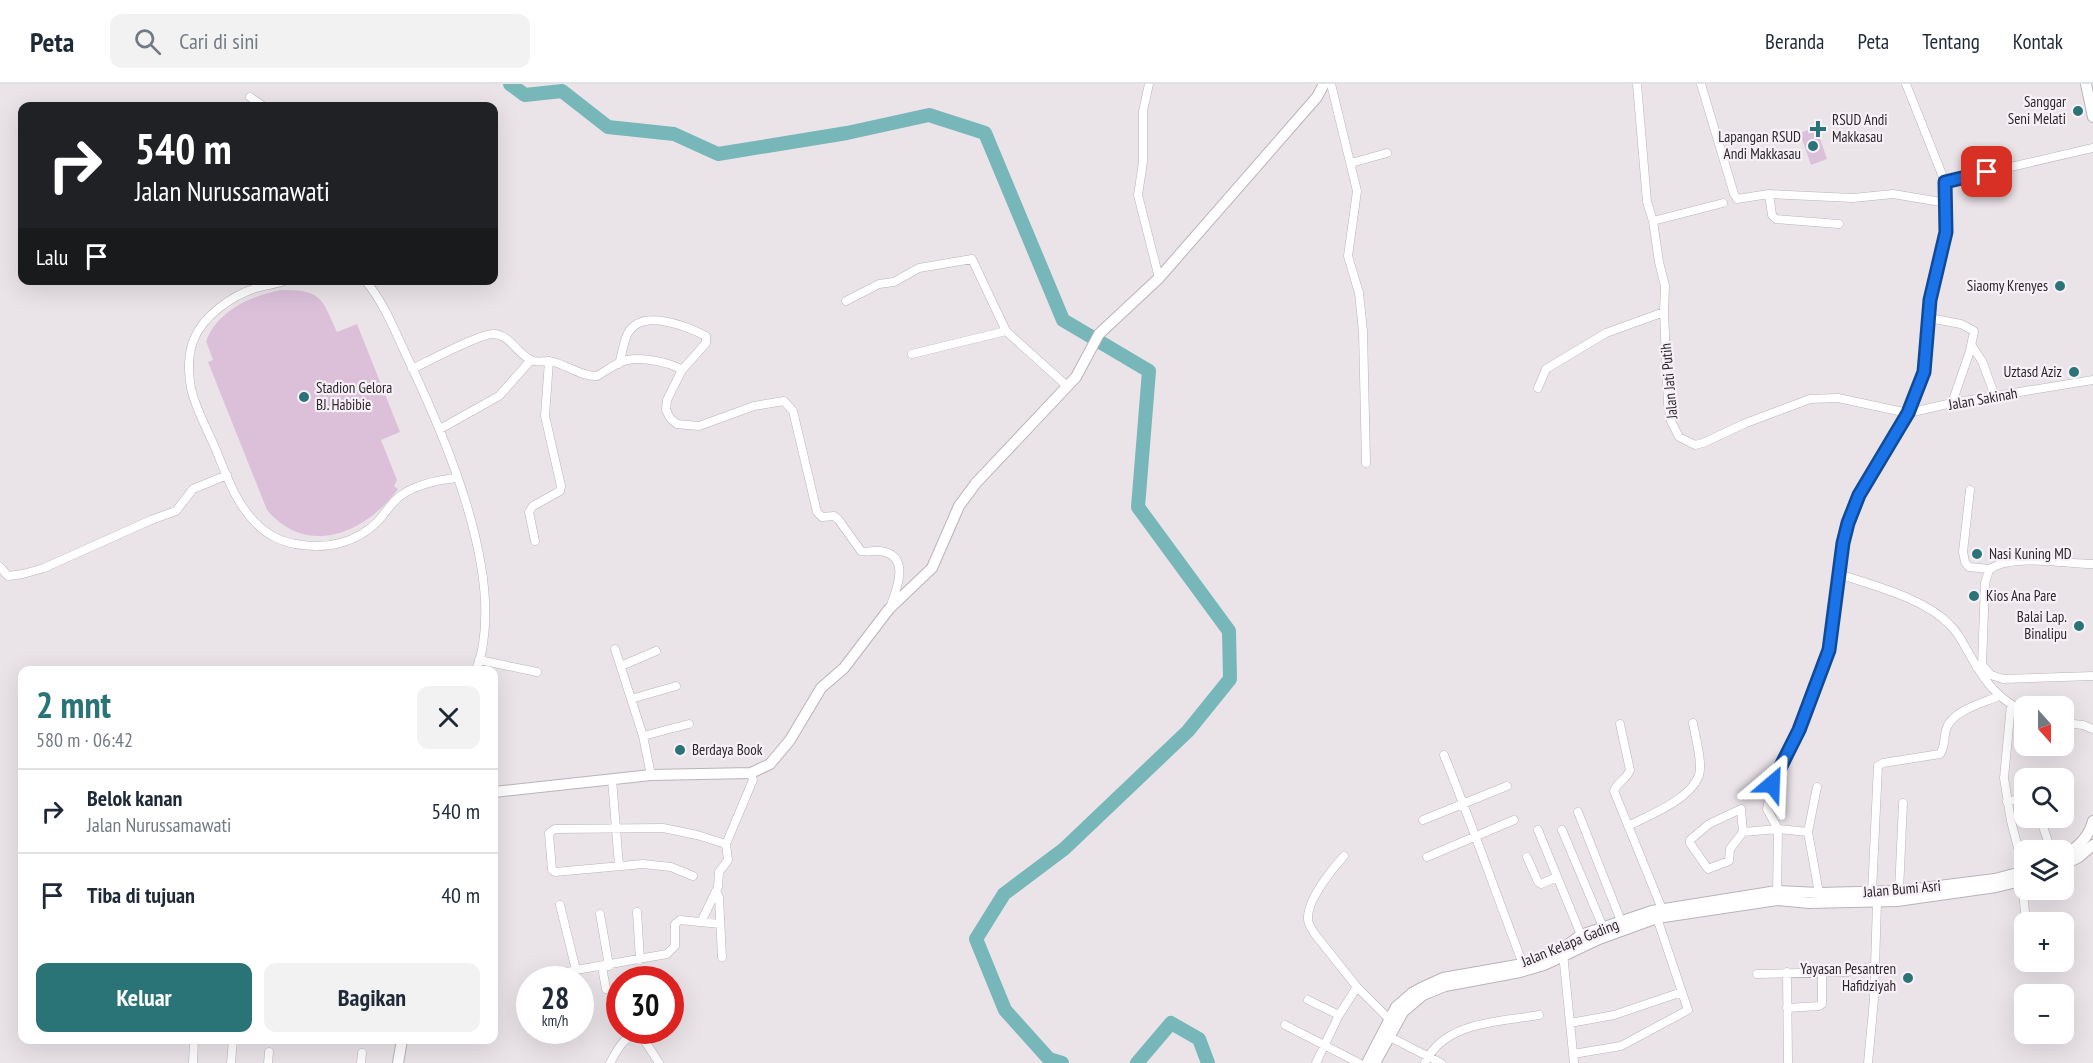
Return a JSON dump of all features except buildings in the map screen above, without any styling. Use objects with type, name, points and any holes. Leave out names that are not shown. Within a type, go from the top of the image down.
[{"type":"street","points":[[1149,84],[1143,111],[1143,162],[1138,195],[1159,278]]},
{"type":"street","points":[[1317,97],[1318,84]]},
{"type":"street","points":[[498,792],[651,775],[751,773],[762,769],[778,756],[820,688],[844,668],[889,609],[932,568],[959,506],[971,490],[1076,376],[1099,334],[1159,278],[1317,97],[1324,84]]},
{"type":"street","points":[[1331,84],[1357,198],[1348,256],[1359,293],[1363,331],[1366,463]]},
{"type":"street","name":"Jalan Jati Putih","points":[[1637,84],[1647,202],[1653,221],[1665,286],[1664,312],[1671,421],[1679,437],[1695,445],[1703,443],[1746,423],[1810,399],[1838,398],[1908,413]]},
{"type":"street","points":[[1701,84],[1735,198],[1745,199],[1769,194],[1853,198],[1893,194],[1947,203]]},
{"type":"street","points":[[1777,896],[1778,830],[1767,809],[1769,795],[1778,769],[1799,730],[1823,668],[1832,634],[1848,523],[1859,495],[1908,413],[1924,372],[1930,300],[1946,232],[1947,203],[1945,182],[1906,84]]},
{"type":"street","points":[[2086,84],[2093,117]]},
{"type":"street","points":[[250,97],[257,102]]},
{"type":"street","points":[[1945,182],[2093,148]]},
{"type":"street","points":[[1350,163],[1387,153]]},
{"type":"street","points":[[1769,194],[1772,215],[1776,219],[1839,224]]},
{"type":"street","points":[[1653,221],[1723,203]]},
{"type":"street","points":[[846,301],[879,284],[894,282],[919,268],[972,259],[1006,331],[1066,386]]},
{"type":"street","points":[[268,285],[225,303],[208,319],[195,337],[190,352],[189,371],[196,406],[244,510],[267,533],[294,544],[314,547],[333,546],[361,535],[377,522],[399,497],[409,491],[425,484],[456,478]]},
{"type":"street","points":[[368,285],[387,315],[440,429],[475,537],[483,581],[484,632],[477,666]]},
{"type":"street","points":[[1538,388],[1546,369],[1606,333],[1664,312]]},
{"type":"street","points":[[1929,318],[1970,327],[1974,331],[1972,346],[1952,404]]},
{"type":"street","points":[[619,364],[629,332],[642,322],[653,320],[688,328],[706,336],[706,343],[682,370],[671,392],[666,410],[677,424],[699,426],[754,406],[784,400],[789,404],[793,411],[817,512],[822,517],[834,516],[838,519],[861,550],[886,552],[897,558],[899,563],[898,587],[889,609]]},
{"type":"street","points":[[912,354],[1006,331]]},
{"type":"street","points":[[412,369],[481,336],[494,334],[504,337],[531,360],[549,361],[592,376],[597,376],[626,360],[672,364],[682,370]]},
{"type":"street","points":[[1972,346],[1982,361],[1995,396]]},
{"type":"street","points":[[440,429],[499,396],[531,360]]},
{"type":"street","points":[[535,541],[529,512],[534,506],[560,492],[561,486],[545,416],[549,361]]},
{"type":"street","name":"Jalan Sakinah","points":[[1908,413],[2093,380]]},
{"type":"street","points":[[0,567],[2,572],[8,576],[44,568],[176,511],[192,489],[227,475]]},
{"type":"street","points":[[1970,490],[1964,559],[1970,567],[1990,569]]},
{"type":"street","points":[[1979,667],[1985,583],[1990,569],[2001,562],[2023,560],[2093,564]]},
{"type":"street","points":[[1839,574],[1926,607],[1950,625],[1999,696],[2014,706]]},
{"type":"street","points":[[615,649],[643,736],[651,775]]},
{"type":"street","points":[[621,666],[656,651]]},
{"type":"street","points":[[479,660],[537,672]]},
{"type":"street","points":[[1979,667],[2003,679],[2093,676]]},
{"type":"street","points":[[632,699],[676,686]]},
{"type":"street","points":[[1868,1063],[1875,999],[1878,766],[1883,763],[1940,754],[1947,727],[1955,717],[1999,696]]},
{"type":"street","points":[[2011,705],[2004,767],[2007,802],[2016,840]]},
{"type":"street","points":[[2083,725],[2093,722]]},
{"type":"street","points":[[1628,826],[1675,802],[1693,784],[1699,774],[1693,723]]},
{"type":"street","points":[[643,736],[689,724]]},
{"type":"street","points":[[1573,1054],[1621,1046],[1688,1010],[1659,913],[1614,791],[1630,770],[1620,724]]},
{"type":"street","points":[[2074,724],[2093,729]]},
{"type":"street","points":[[1444,755],[1523,964]]},
{"type":"street","points":[[701,922],[716,891],[719,873],[728,860],[726,844],[753,780],[751,773]]},
{"type":"street","points":[[612,779],[619,866]]},
{"type":"street","points":[[1423,820],[1507,786]]},
{"type":"street","points":[[1817,787],[1808,832],[1819,893]]},
{"type":"street","points":[[2007,802],[2014,800]]},
{"type":"street","points":[[1899,891],[1903,803]]},
{"type":"street","points":[[1743,832],[1741,809],[1698,832],[1690,843],[1705,868],[1710,869],[1729,861],[1730,849],[1743,832],[1778,830],[1808,832]]},
{"type":"street","points":[[1578,812],[1622,921]]},
{"type":"street","points":[[1427,857],[1514,820]]},
{"type":"street","points":[[2074,847],[2089,834],[2093,821]]},
{"type":"street","points":[[693,876],[672,867],[643,864],[555,873],[552,870],[549,833],[552,831],[663,828],[726,844]]},
{"type":"street","points":[[1538,830],[1581,935]]},
{"type":"street","points":[[1562,830],[1603,927]]},
{"type":"street","points":[[2074,860],[2093,845]]},
{"type":"street","points":[[1344,856],[1323,882],[1314,899],[1308,919],[1314,933],[1357,987],[1389,1019]]},
{"type":"street","points":[[1527,857],[1541,884],[1557,877]]},
{"type":"street","name":"Jalan Bumi Asri","points":[[1777,896],[1819,893],[1915,899],[2014,878]]},
{"type":"street","name":"Jalan Bumi Asri","points":[[1777,896],[1809,903],[1875,897],[1899,891],[1996,883]]},
{"type":"street","points":[[716,891],[719,897],[722,957]]},
{"type":"street","name":"Jalan Kelapa Gading","points":[[1375,1063],[1386,1035],[1389,1019],[1396,1007],[1412,993],[1444,982],[1563,953],[1581,935],[1622,921],[1659,913],[1777,896]]},
{"type":"street","points":[[560,905],[575,966]]},
{"type":"street","points":[[637,912],[640,960]]},
{"type":"street","name":"Jalan Kelapa Gading","points":[[1367,1063],[1409,1005],[1444,982],[1520,972],[1659,913]]},
{"type":"street","points":[[600,914],[606,989]]},
{"type":"street","points":[[594,968],[667,954],[675,946],[677,921],[720,924]]},
{"type":"street","points":[[1563,953],[1574,1063]]},
{"type":"street","points":[[1757,974],[1846,972],[1876,966]]},
{"type":"street","points":[[1787,972],[1788,1063]]},
{"type":"street","points":[[1787,1008],[1822,1004],[1822,972]]},
{"type":"street","points":[[1316,1063],[1339,1016],[1357,987]]},
{"type":"street","points":[[1570,1023],[1614,1015],[1682,992]]},
{"type":"street","points":[[1308,1000],[1339,1016]]},
{"type":"street","points":[[1426,1060],[1449,1036],[1470,1027],[1539,1015]]},
{"type":"street","points":[[1285,1025],[1359,1063]]},
{"type":"street","points":[[614,1061],[629,1036],[636,1034],[643,1038],[659,1063]]},
{"type":"street","points":[[1386,1035],[1426,1060],[1441,1063]]},
{"type":"street","points":[[193,1063],[195,1044]]},
{"type":"street","points":[[231,1063],[233,1044]]},
{"type":"street","points":[[398,1063],[401,1044]]},
{"type":"street","points":[[268,1063],[269,1052]]},
{"type":"street","points":[[362,1053],[362,1063]]},
{"type":"shaded area","name":"Lapangan RSUD Andi Makkasau","points":[[1816,127],[1827,159],[1811,165],[1800,133]]},
{"type":"shaded area","name":"Stadion Gelora BJ. Habibie","points":[[281,290],[305,292],[319,298],[328,311],[337,332],[357,324],[400,432],[381,440],[397,480],[394,486],[398,489],[370,518],[353,528],[336,534],[318,536],[300,533],[283,525],[267,510],[208,362],[213,360],[206,341],[211,330],[227,313],[258,296]]},
{"type":"waterway","points":[[510,84],[525,95],[562,91],[608,127],[674,134],[718,154],[847,133],[929,115],[985,133],[1063,320],[1149,371],[1138,507],[1229,631],[1230,679],[1188,731],[1064,849],[1004,894],[976,939],[1005,1010],[1049,1059],[1062,1063]]},
{"type":"waterway","points":[[1137,1063],[1171,1023],[1199,1039],[1208,1063]]},
{"type":"place","name":"Sanggar Seni Melati","points":[[2078,111]]},
{"type":"place","name":"RSUD Andi Makkasau","points":[[1818,129]]},
{"type":"place","name":"Lapangan RSUD Andi Makkasau","points":[[1813,146]]},
{"type":"place","name":"Siaomy Krenyes","points":[[2060,286]]},
{"type":"place","name":"Uztasd Aziz","points":[[2074,372]]},
{"type":"place","name":"Stadion Gelora BJ. Habibie","points":[[304,397]]},
{"type":"place","name":"Nasi Kuning MD","points":[[1977,554]]},
{"type":"place","name":"Kios Ana Pare","points":[[1974,596]]},
{"type":"place","name":"Balai Lap. Binalipu","points":[[2079,626]]},
{"type":"place","name":"Berdaya Book","points":[[680,750]]},
{"type":"place","name":"Yayasan Pesantren Hafidziyah","points":[[1908,978]]},
{"type":"route","points":[[1772,784],[1799,730],[1829,650],[1843,543],[1848,523],[1859,495],[1908,413],[1924,372],[1930,300],[1946,232],[1945,182],[1987,172]]}]
